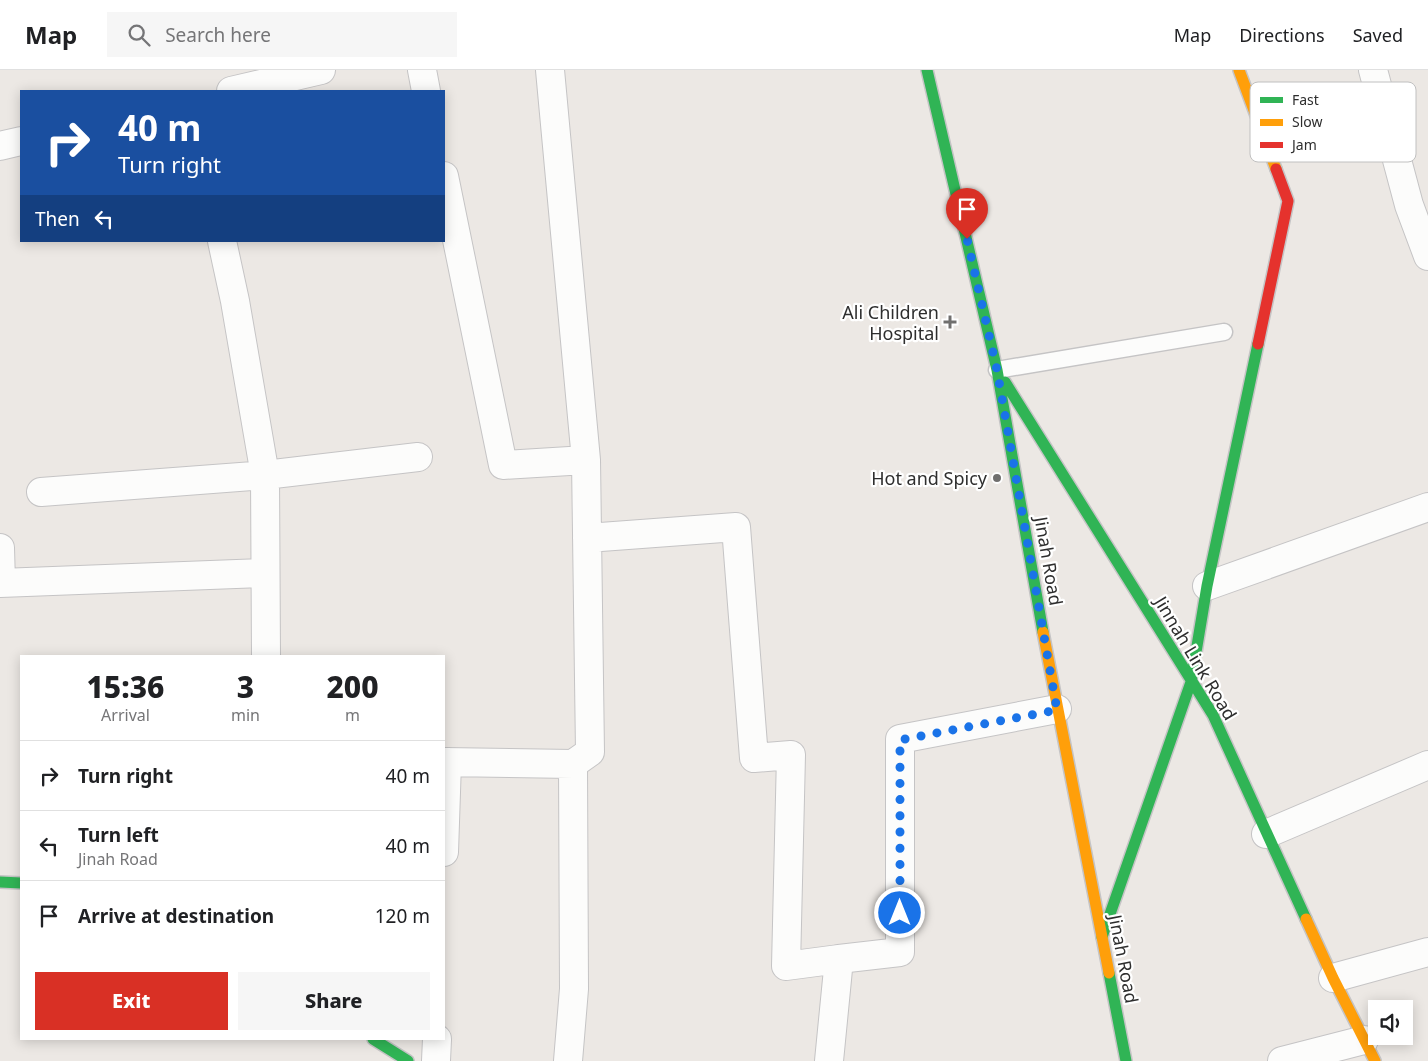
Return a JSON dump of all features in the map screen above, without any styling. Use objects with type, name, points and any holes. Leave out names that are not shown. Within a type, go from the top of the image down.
[{"type":"street","points":[[235,90],[321,70]]},
{"type":"street","points":[[422,70],[426,90]]},
{"type":"street","points":[[445,762],[573,764],[590,752],[586,460],[550,70]]},
{"type":"street","name":"Jinah Road","points":[[927,70],[997,370],[1057,710],[1126,1061]]},
{"type":"street","points":[[1239,70],[1250,99]]},
{"type":"street","points":[[0,146],[20,141]]},
{"type":"street","points":[[1102,938],[1191,682],[1207,586],[1288,201],[1273,162]]},
{"type":"street","points":[[1398,162],[1409,205],[1428,256]]},
{"type":"street","points":[[445,181],[503,465],[586,460]]},
{"type":"street","points":[[222,242],[235,301],[265,476],[266,655]]},
{"type":"street","name":"Jinnah Link Road","points":[[997,370],[1212,715],[1333,978],[1370,1051]]},
{"type":"street","points":[[42,492],[265,476],[418,456]]},
{"type":"street","points":[[1207,586],[1428,507]]},
{"type":"street","points":[[587,538],[736,527],[754,758],[791,755],[786,966],[900,952],[900,740],[1057,710]]},
{"type":"street","points":[[0,548],[0,583],[265,573]]},
{"type":"street","points":[[568,1061],[574,989],[573,764]]},
{"type":"street","points":[[1266,834],[1428,765]]},
{"type":"street","points":[[0,882],[20,883]]},
{"type":"street","points":[[1333,978],[1428,952]]},
{"type":"street","points":[[829,1061],[839,959]]},
{"type":"street","points":[[375,1040],[408,1061]]},
{"type":"street","points":[[436,1061],[437,1040]]},
{"type":"street","points":[[1282,1061],[1370,1051]]},
{"type":"lane","points":[[997,370],[1224,332]]},
{"type":"traffic: fast","points":[[927,70],[997,370],[1043,632]]},
{"type":"traffic: fast","points":[[1102,937],[1191,682],[1207,586],[1258,344]]},
{"type":"traffic: fast","points":[[1005,382],[1213,715],[1306,919]]},
{"type":"traffic: fast","points":[[0,882],[20,883]]},
{"type":"traffic: fast","points":[[1109,973],[1126,1061]]},
{"type":"traffic: fast","points":[[375,1040],[408,1061]]},
{"type":"traffic: slow","points":[[1239,70],[1250,99]]},
{"type":"traffic: slow","points":[[1273,162],[1276,169]]},
{"type":"traffic: slow","points":[[1043,632],[1109,973]]},
{"type":"traffic: slow","points":[[1306,919],[1333,978],[1375,1061]]},
{"type":"traffic: jam","points":[[1258,344],[1288,201],[1276,169]]},
{"type":"place","name":"Ali Children Hospital","points":[[950,322]]},
{"type":"place","name":"Hot and Spicy","points":[[997,478]]},
{"type":"route","points":[[900,913],[900,740],[1057,710],[997,370],[967,239]]}]
